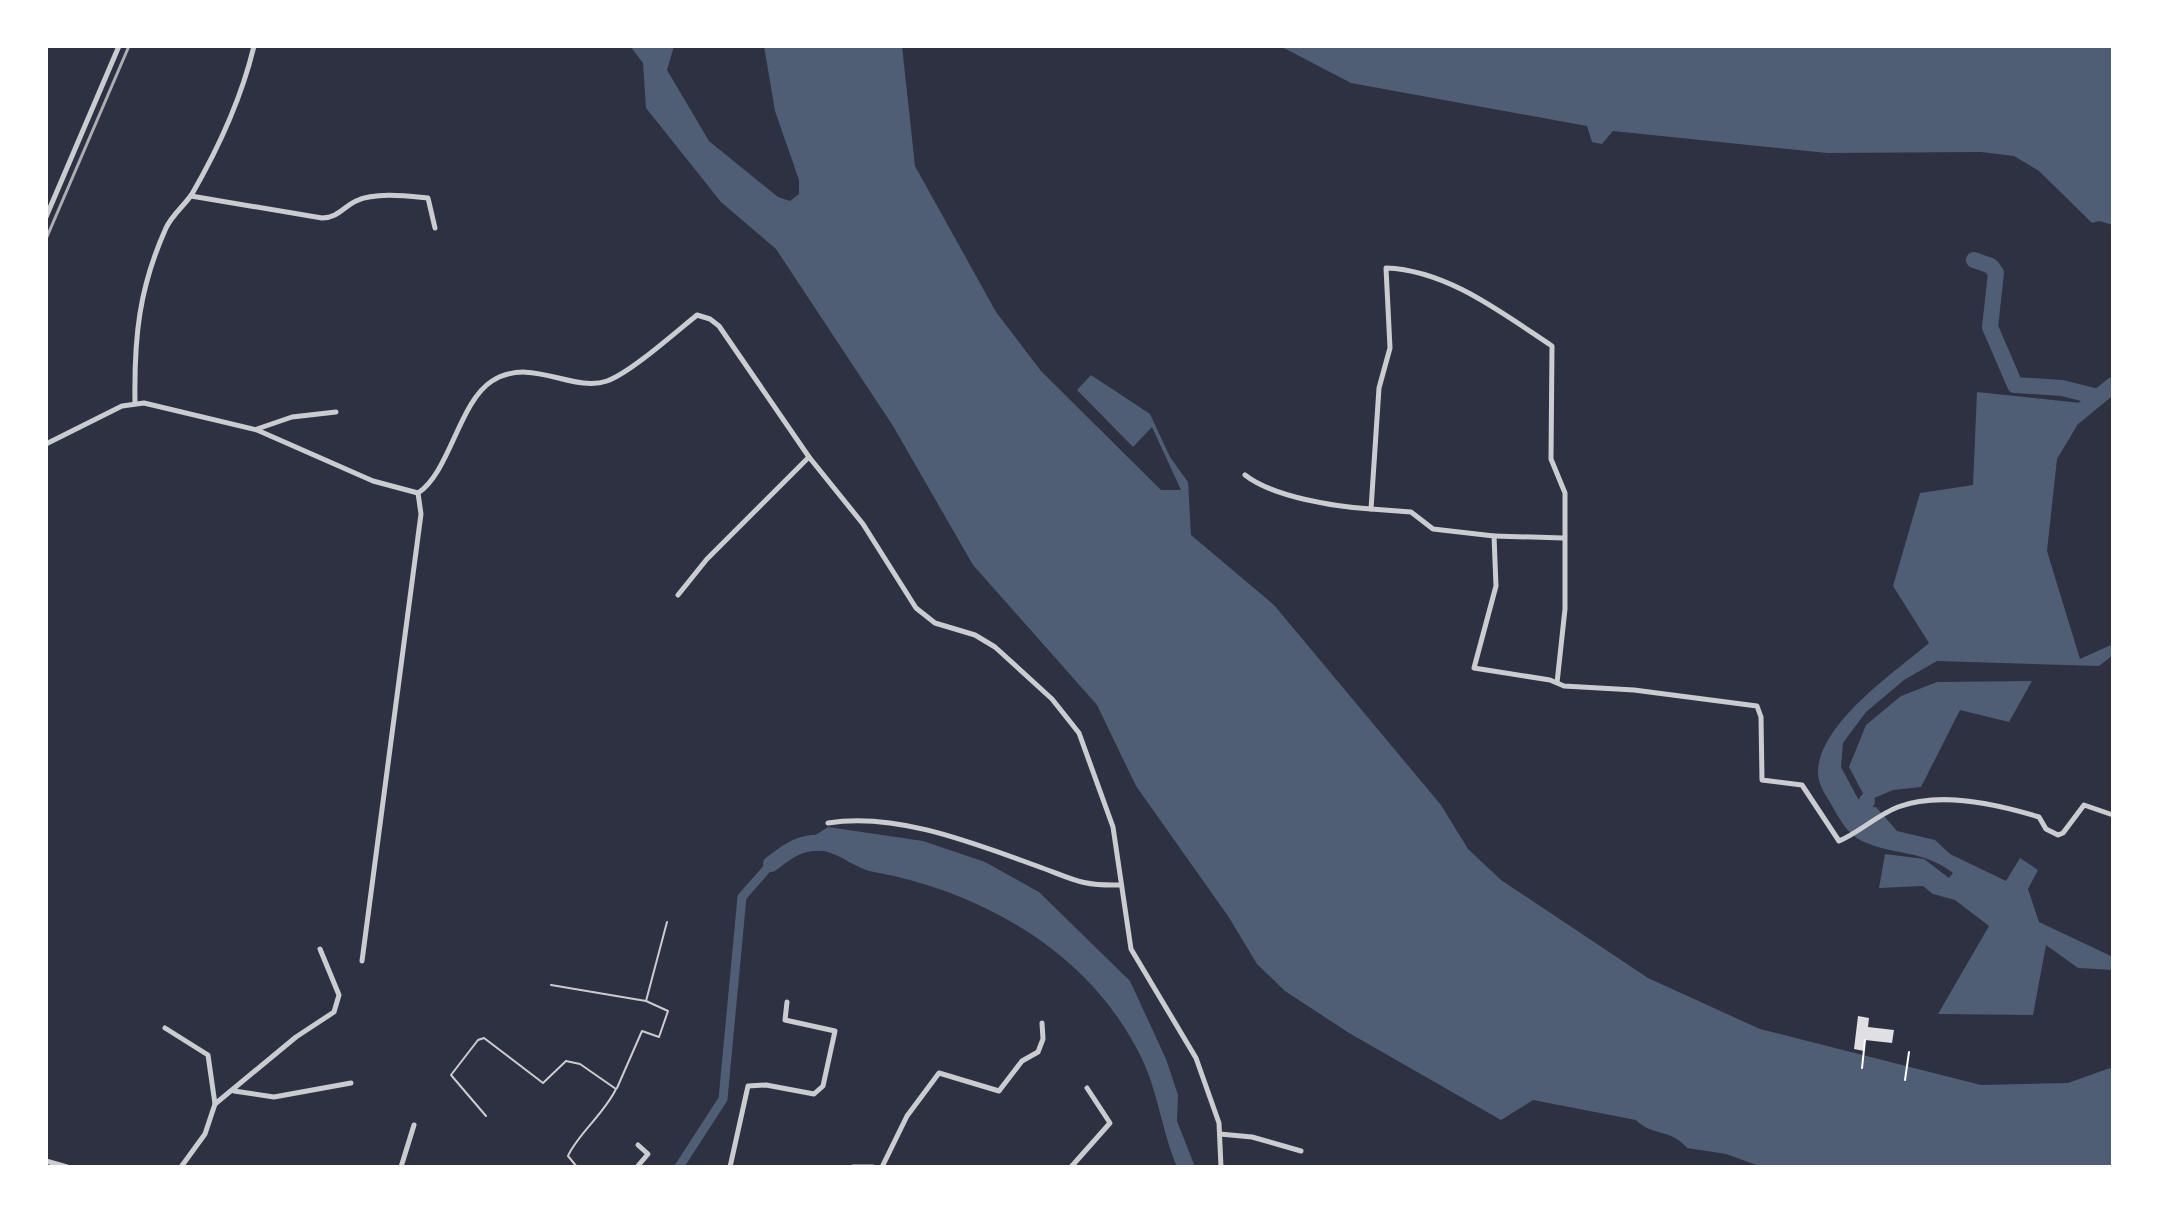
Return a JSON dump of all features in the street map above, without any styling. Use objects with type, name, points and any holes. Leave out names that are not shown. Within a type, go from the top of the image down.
[{"type":"street","points":[[46,217],[119,46]]},
{"type":"street","points":[[135,402],[134,347],[139,303],[166,228],[191,196],[234,106],[254,46]]},
{"type":"street","points":[[191,196],[322,218],[335,217],[353,203],[374,197],[428,198],[435,228]]},
{"type":"street","points":[[1371,509],[1379,388],[1390,348],[1386,268],[1428,274],[1491,306],[1552,346],[1551,459],[1565,493],[1565,609],[1557,683]]},
{"type":"street","points":[[362,961],[421,514],[418,493],[441,460],[479,393],[491,382],[504,375],[533,372],[608,381],[697,315],[719,326],[809,457],[863,524],[916,608],[935,623],[975,635],[995,647],[1073,724],[1108,811],[1131,949],[1192,1048],[1220,1134],[1221,1167]]},
{"type":"street","points":[[46,444],[91,420],[135,402],[257,430],[373,481],[418,493]]},
{"type":"street","points":[[257,430],[292,417],[336,412]]},
{"type":"street","points":[[678,595],[707,559],[809,457]]},
{"type":"street","points":[[1245,475],[1281,491],[1337,507],[1411,512],[1433,529],[1494,536],[1563,538]]},
{"type":"street","points":[[1494,536],[1496,586],[1474,668],[1557,683],[1757,706],[1761,717],[1762,780],[1764,783],[1802,785],[1839,841],[1889,811],[1923,801],[1986,803],[2039,817],[2046,829],[2058,835],[2063,833],[2084,805],[2112,813]]},
{"type":"street","points":[[828,823],[863,820],[900,826],[1025,862],[1076,883],[1120,885]]},
{"type":"street","points":[[215,1104],[296,1037],[334,1012],[339,995],[320,949]]},
{"type":"street","points":[[730,1167],[748,1086],[766,1085],[814,1094],[823,1086],[835,1031],[785,1020],[787,1002]]},
{"type":"street","points":[[882,1167],[907,1116],[939,1073],[999,1091],[1022,1061],[1038,1052],[1044,1034],[1042,1023]]},
{"type":"street","points":[[165,1028],[208,1055],[215,1104],[205,1134],[181,1167]]},
{"type":"street","points":[[234,1091],[253,1097],[274,1097],[351,1083]]},
{"type":"street","points":[[1071,1167],[1110,1123],[1087,1088]]},
{"type":"street","points":[[401,1167],[414,1125]]},
{"type":"street","points":[[1220,1134],[1252,1137],[1301,1151]]},
{"type":"street","points":[[637,1167],[648,1154],[638,1145]]},
{"type":"street","points":[[46,1161],[67,1167]]},
{"type":"street","points":[[853,1167],[873,1167]]},
{"type":"lane","points":[[646,1001],[667,922]]},
{"type":"lane","points":[[551,985],[646,1001],[668,1011],[659,1037],[642,1031],[616,1089],[591,1128],[570,1150],[568,1156],[577,1167]]},
{"type":"lane","points":[[486,1116],[451,1075],[470,1048],[484,1038],[543,1083],[566,1061],[572,1060],[616,1089]]},
{"type":"path","points":[[1862,1068],[1865,1040]]},
{"type":"path","points":[[1905,1080],[1909,1052]]},
{"type":"water","points":[[630,46],[674,46],[667,70],[709,141],[778,197],[790,201],[799,194],[799,180],[775,111],[764,46],[902,46],[915,166],[996,312],[1041,371],[1161,490],[1181,490],[1152,427],[1133,447],[1077,390],[1091,375],[1150,414],[1170,457],[1188,482],[1191,535],[1274,605],[1441,805],[1468,849],[1501,880],[1648,978],[1760,1029],[1981,1085],[2068,1083],[2113,1067],[2113,1167],[1762,1167],[1726,1154],[1687,1148],[1674,1138],[1649,1129],[1636,1120],[1533,1100],[1501,1120],[1349,1033],[1285,991],[1257,964],[1228,916],[1136,786],[1097,705],[973,565],[893,426],[776,249],[721,202],[646,108],[643,63]]},
{"type":"water","points":[[1280,46],[2113,46],[2113,225],[2099,221],[2092,223],[2039,171],[2014,156],[1981,152],[1827,153],[1613,131],[1602,144],[1592,142],[1587,126],[1351,83]]},
{"type":"water","points":[[1977,392],[2090,404],[2057,459],[2047,551],[2080,659],[2113,644],[2113,655],[2099,666],[1937,661],[1904,680],[1866,712],[1843,743],[1841,767],[1863,808],[1876,807],[1897,831],[1935,840],[1950,854],[2006,881],[2020,858],[2038,870],[2028,889],[2039,922],[2113,957],[2113,970],[2078,968],[2046,945],[2033,1015],[1938,1014],[1989,926],[1955,900],[1933,894],[1923,886],[1879,888],[1885,854],[1924,859],[1949,878],[1953,873],[1930,860],[1874,846],[1857,838],[1837,815],[1818,775],[1822,752],[1846,716],[1929,643],[1893,586],[1920,493],[1973,485]]},
{"type":"water","points":[[2032,681],[2009,722],[1960,710],[1921,787],[1893,790],[1867,801],[1849,767],[1866,725],[1901,696],[1937,682]]},
{"type":"water","points":[[828,827],[923,841],[985,862],[1039,892],[1130,981],[1166,1059],[1178,1095],[1177,1121],[1195,1167],[1177,1167],[1147,1070],[1120,1020],[1094,987],[1064,958],[1030,933],[994,912],[955,895],[915,881],[867,870],[824,851],[804,852],[771,864]]},
{"type":"building","points":[[1858,1016],[1869,1018],[1868,1027],[1894,1030],[1892,1043],[1865,1040],[1864,1051],[1854,1049]]},
{"type":"waterway","points":[[1974,260],[1991,266],[1996,273],[1990,327],[2015,385],[2062,388],[2098,397]]},
{"type":"waterway","points":[[2074,417],[2113,385]]},
{"type":"waterway","points":[[1850,813],[1863,808],[1867,801]]},
{"type":"waterway","points":[[771,864],[800,846],[822,843]]},
{"type":"waterway","points":[[679,1167],[723,1099],[742,897],[771,864]]},
{"type":"railway","points":[[46,239],[129,46]]}]
